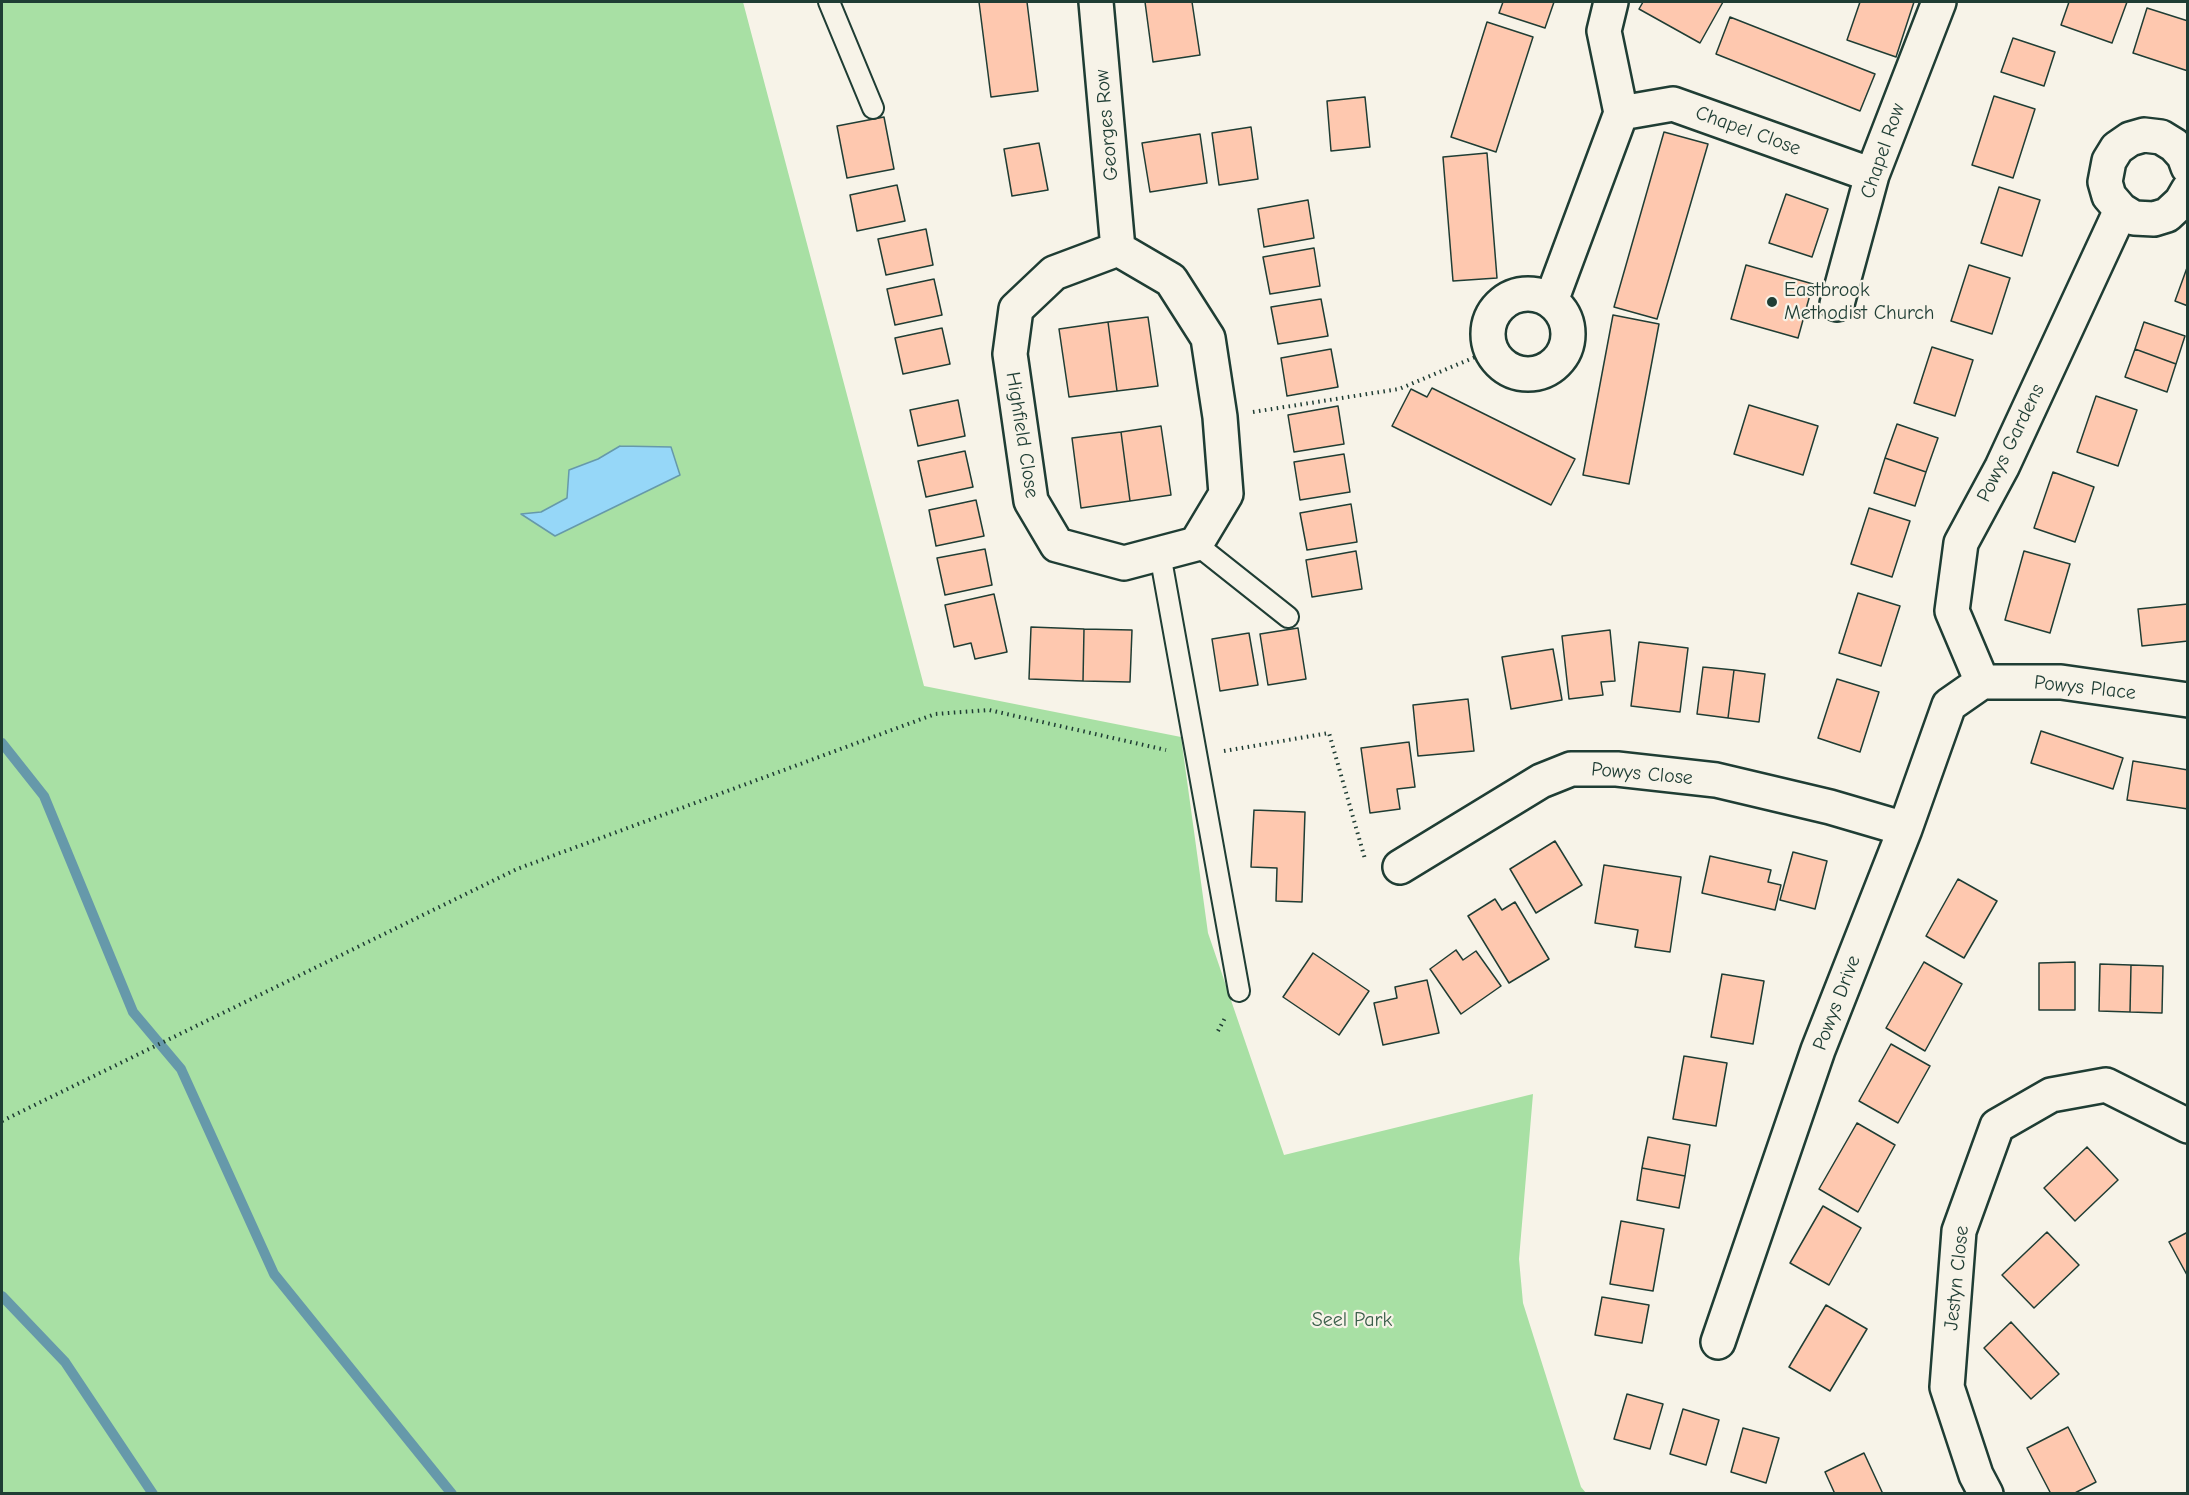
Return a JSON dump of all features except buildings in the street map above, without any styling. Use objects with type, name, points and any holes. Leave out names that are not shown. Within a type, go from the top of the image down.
[{"type":"street","name":"Georges Row","points":[[1096,2],[1118,249]]},
{"type":"street","points":[[1551,301],[1621,113],[1604,31],[1611,2]]},
{"type":"street","name":"Chapel Row","points":[[1838,304],[1872,175],[1940,2]]},
{"type":"street","name":"Chapel Close","points":[[1621,113],[1673,104],[1872,175]]},
{"type":"street","points":[[2187,167],[2184,156],[2174,145],[2161,137],[2144,135],[2130,139],[2117,148],[2109,161],[2105,182],[2109,196],[2121,210],[2134,218],[2154,219],[2168,215],[2181,202],[2187,190]]},
{"type":"street","name":"Powys Gardens","points":[[1982,682],[1952,611],[1961,543],[2002,467],[2121,210]]},
{"type":"street","points":[[1118,249],[1172,279],[1208,338],[1220,417],[1226,494],[1196,544]]},
{"type":"street","name":"Highfield Close","points":[[1118,249],[1054,273],[1016,309],[1010,354],[1031,501],[1057,545],[1124,563],[1196,544]]},
{"type":"street","points":[[1532,294],[1551,301],[1561,311],[1567,323],[1568,338],[1558,360],[1547,369],[1532,374],[1518,373],[1500,362],[1492,350],[1488,334],[1497,308],[1518,295],[1532,294]]},
{"type":"street","name":"Powys Place","points":[[1982,682],[2061,682],[2187,700]]},
{"type":"street","name":"Powys Drive","points":[[1718,1342],[1818,1050],[1905,830],[1949,705],[1982,682]]},
{"type":"street","name":"Powys Close","points":[[1400,867],[1541,781],[1571,769],[1617,769],[1716,780],[1830,807],[1905,830]]},
{"type":"street","name":"Jestyn Close","points":[[1986,1494],[1976,1474],[1947,1387],[1959,1231],[1997,1126],[2051,1095],[2106,1085],[2187,1126]]},
{"type":"lane","points":[[829,2],[873,108]]},
{"type":"lane","points":[[1196,544],[1288,617]]},
{"type":"lane","points":[[1160,554],[1239,991]]},
{"type":"path","points":[[1220,417],[1399,389],[1492,350]]},
{"type":"path","points":[[2,1121],[517,869],[935,714]]},
{"type":"green space","name":"Seel Park","points":[[2,2],[743,2],[924,686],[1181,737],[1208,933],[1284,1155],[1533,1094],[1519,1259],[1523,1303],[1581,1487],[1586,1493],[2,1493]]},
{"type":"water","points":[[620,446],[671,447],[680,475],[555,536],[521,514],[541,512],[567,498],[569,470],[598,459]]},
{"type":"waterway","points":[[2,743],[44,796],[133,1012],[181,1069],[274,1274],[452,1494]]},
{"type":"waterway","points":[[2,1296],[65,1362],[153,1494]]},
{"type":"place","name":"Eastbrook Methodist Church","points":[[1772,302]]}]
